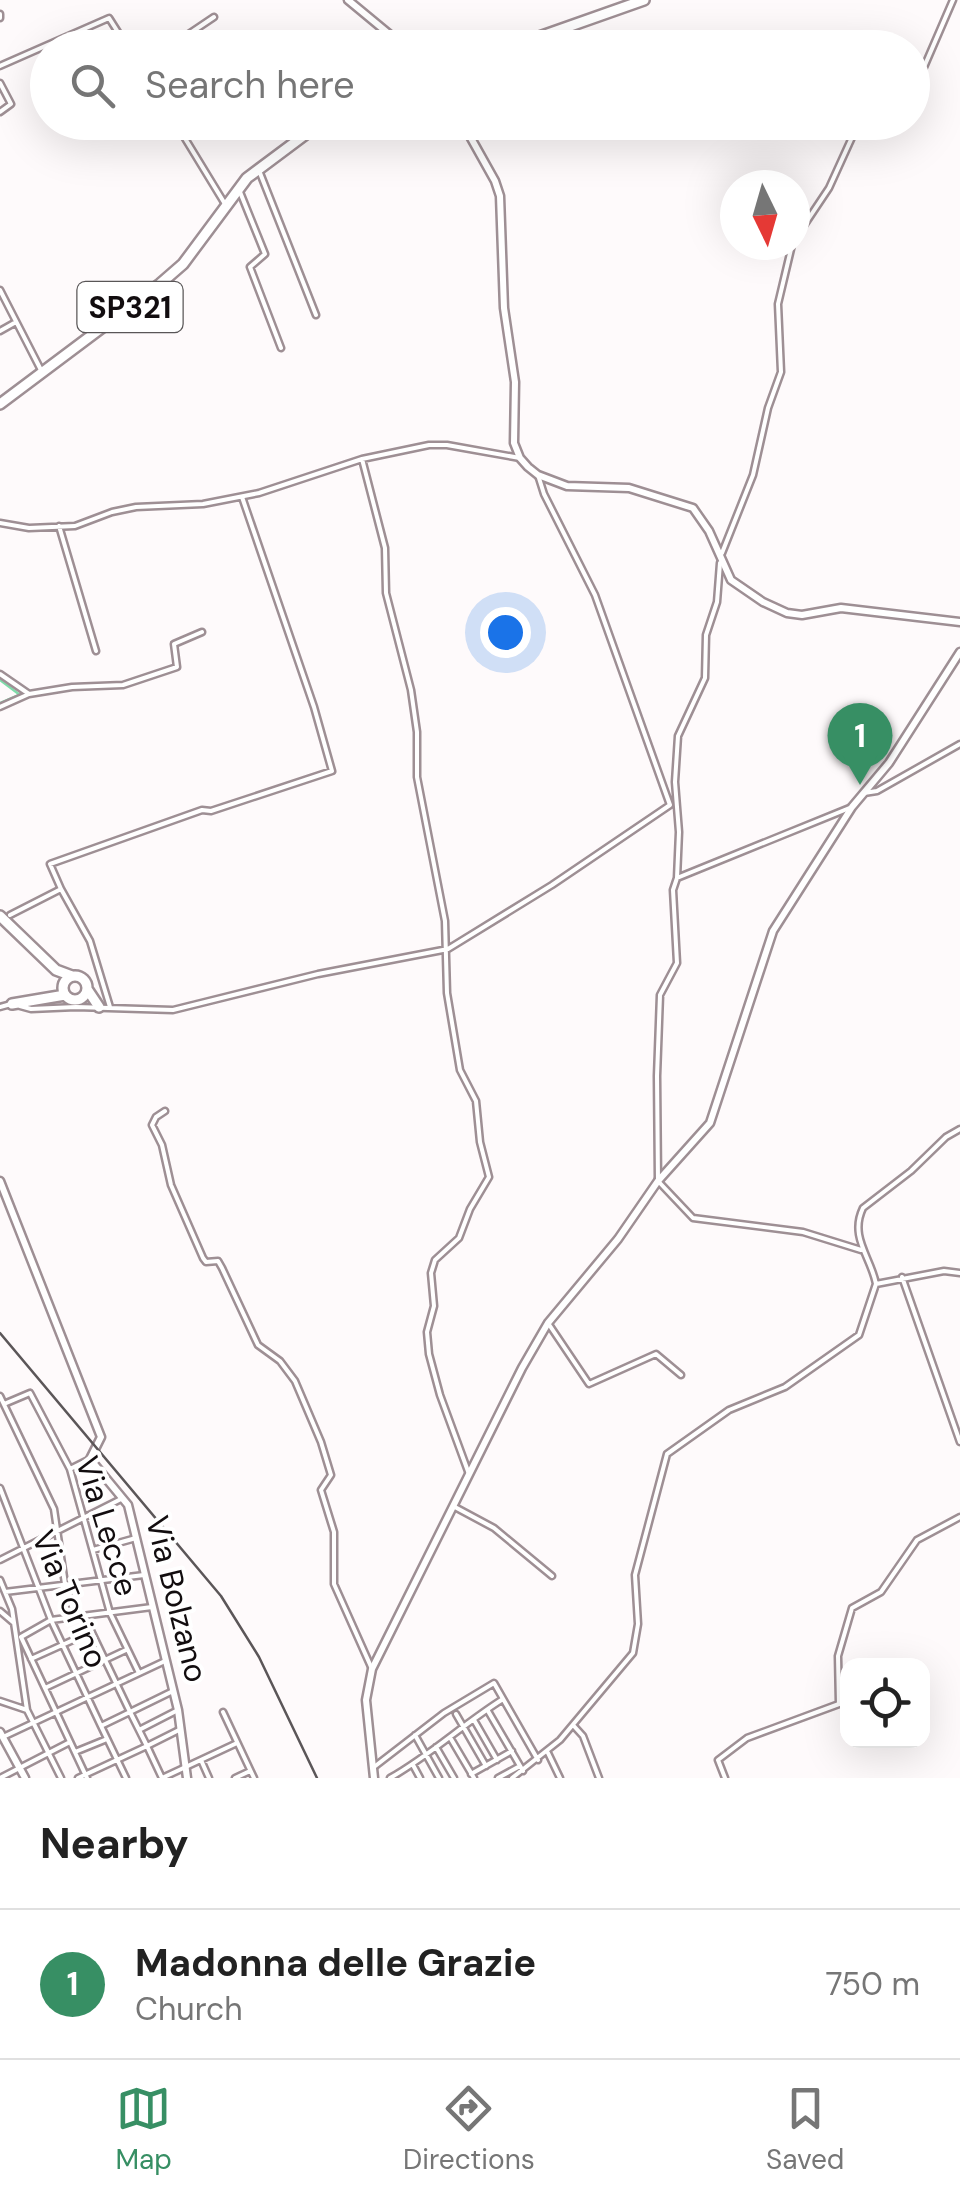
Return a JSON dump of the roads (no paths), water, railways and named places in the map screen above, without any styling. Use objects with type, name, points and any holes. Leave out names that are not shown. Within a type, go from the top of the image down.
[{"type":"main road","points":[[559,30],[644,0]]},
{"type":"main road","name":"SP321","points":[[0,404],[183,264],[238,188],[297,140]]},
{"type":"main road","points":[[5,915],[56,970],[76,1000],[85,993]]},
{"type":"main road","points":[[12,1004],[50,995],[83,978],[85,993],[101,1005]]},
{"type":"street","points":[[348,0],[384,30]]},
{"type":"street","points":[[930,54],[954,0]]},
{"type":"street","points":[[195,30],[214,17]]},
{"type":"street","points":[[82,30],[109,18],[117,30]]},
{"type":"street","points":[[0,66],[30,53]]},
{"type":"street","points":[[0,83],[11,104],[0,112]]},
{"type":"street","points":[[186,140],[225,205]]},
{"type":"street","points":[[471,140],[500,196],[504,308],[515,382],[514,443],[520,458],[538,475],[567,486],[628,488],[693,508],[709,531],[732,580],[787,613],[802,615],[842,608],[960,622]]},
{"type":"street","points":[[810,217],[829,188],[851,140]]},
{"type":"street","points":[[258,169],[316,315]]},
{"type":"street","points":[[238,188],[265,254],[250,267],[281,348]]},
{"type":"street","points":[[789,260],[778,304],[780,372],[753,475],[720,558],[717,602],[706,634],[705,678],[678,736],[675,782],[679,832],[673,890],[677,963],[660,994],[658,1181],[693,1218],[802,1232],[861,1250]]},
{"type":"street","points":[[0,290],[42,372]]},
{"type":"street","points":[[0,331],[16,322]]},
{"type":"street","points":[[0,523],[29,528],[75,526],[136,507],[203,504],[242,497],[362,459],[416,448],[446,445],[520,458]]},
{"type":"street","points":[[362,459],[384,548],[386,592],[411,690],[417,732],[417,777],[448,949],[447,993],[460,1070],[476,1101],[480,1142],[489,1176],[459,1238],[435,1260],[431,1273],[434,1306],[427,1332],[440,1395],[470,1474]]},
{"type":"street","points":[[0,1007],[12,1004],[31,1010],[101,1005],[174,1010],[318,974],[448,949],[552,885],[670,804],[595,595],[538,475]]},
{"type":"street","points":[[101,1005],[90,941],[50,864],[202,810],[211,811],[332,771],[242,497]]},
{"type":"street","points":[[59,526],[96,651]]},
{"type":"street","points":[[0,707],[28,694],[72,687],[123,686],[148,678],[177,667],[174,644],[202,632]]},
{"type":"street","points":[[374,1778],[366,1700],[372,1669],[522,1368],[548,1324],[618,1240],[658,1181],[710,1123],[773,931],[852,807],[889,763],[960,652]]},
{"type":"street","points":[[0,674],[28,694]]},
{"type":"street","points":[[864,793],[876,792],[960,744]]},
{"type":"street","points":[[677,878],[852,807]]},
{"type":"street","points":[[5,915],[61,889]]},
{"type":"street","points":[[165,1112],[156,1116],[152,1125],[162,1145],[171,1185],[203,1258],[206,1262],[218,1262],[258,1345],[287,1369],[321,1442],[331,1475],[321,1490],[334,1532],[334,1584],[372,1669]]},
{"type":"street","points":[[498,1778],[548,1753],[633,1653],[638,1624],[635,1574],[667,1454],[729,1410],[785,1388],[860,1335],[876,1284],[861,1250],[858,1225],[863,1208],[911,1171],[946,1137],[960,1130]]},
{"type":"street","points":[[0,1181],[101,1437],[90,1458],[70,1469]]},
{"type":"street","points":[[876,1284],[944,1271],[960,1273]]},
{"type":"street","points":[[902,1278],[960,1442]]},
{"type":"street","points":[[548,1324],[588,1384],[656,1354],[682,1375]]},
{"type":"street","name":"Via Lecce","points":[[4,1404],[30,1392],[70,1469],[110,1613],[139,1673]]},
{"type":"street","points":[[0,1396],[54,1509],[65,1584],[75,1617]]},
{"type":"street","name":"Via Bolzano","points":[[90,1458],[128,1505],[174,1690],[187,1778]]},
{"type":"street","name":"Via Torino","points":[[0,1488],[51,1620],[118,1760]]},
{"type":"street","points":[[0,1560],[123,1498]]},
{"type":"street","points":[[454,1506],[494,1528],[552,1576]]},
{"type":"street","points":[[725,1778],[718,1760],[734,1745],[839,1704],[838,1656],[852,1608],[880,1592],[917,1540],[960,1517]]},
{"type":"street","points":[[93,1550],[136,1538]]},
{"type":"street","points":[[5,1592],[144,1575]]},
{"type":"street","points":[[0,1580],[14,1623],[27,1710],[61,1778]]},
{"type":"street","points":[[87,1776],[21,1637],[51,1620],[152,1607]]},
{"type":"street","points":[[0,1611],[14,1623]]},
{"type":"street","points":[[84,1616],[162,1778],[237,1743]]},
{"type":"street","points":[[31,1659],[91,1632]]},
{"type":"street","points":[[45,1688],[128,1649]]},
{"type":"street","points":[[25,1778],[2,1734],[34,1723],[164,1661]]},
{"type":"street","points":[[373,1768],[444,1713],[494,1683],[538,1760]]},
{"type":"street","points":[[101,1726],[174,1690]]},
{"type":"street","points":[[390,1778],[413,1766],[503,1699]]},
{"type":"street","points":[[0,1701],[27,1710]]},
{"type":"street","points":[[139,1730],[178,1710]]},
{"type":"street","points":[[488,1710],[521,1768]]},
{"type":"street","points":[[223,1712],[254,1778]]},
{"type":"street","points":[[456,1714],[486,1766]]},
{"type":"street","points":[[474,1719],[497,1760]]},
{"type":"street","points":[[574,1725],[598,1778]]},
{"type":"street","points":[[78,1778],[181,1729]]},
{"type":"street","points":[[415,1736],[439,1778]]},
{"type":"street","points":[[74,1752],[107,1738]]},
{"type":"street","points":[[450,1738],[472,1776],[512,1751]]},
{"type":"street","points":[[0,1778],[70,1742]]},
{"type":"street","points":[[436,1746],[454,1778]]},
{"type":"street","points":[[548,1753],[560,1778]]},
{"type":"street","points":[[118,1760],[126,1778]]},
{"type":"street","points":[[201,1760],[209,1778]]},
{"type":"street","points":[[413,1766],[420,1778]]},
{"type":"street","points":[[512,1778],[521,1768]]},
{"type":"street","points":[[236,1778],[250,1771]]},
{"type":"waterway","points":[[0,680],[20,695]]},
{"type":"waterway","points":[[0,703],[19,695]]},
{"type":"railway","points":[[0,1333],[221,1596],[259,1657],[317,1778]]},
{"type":"place","name":"Madonna delle Grazie","points":[[860,785]]}]
